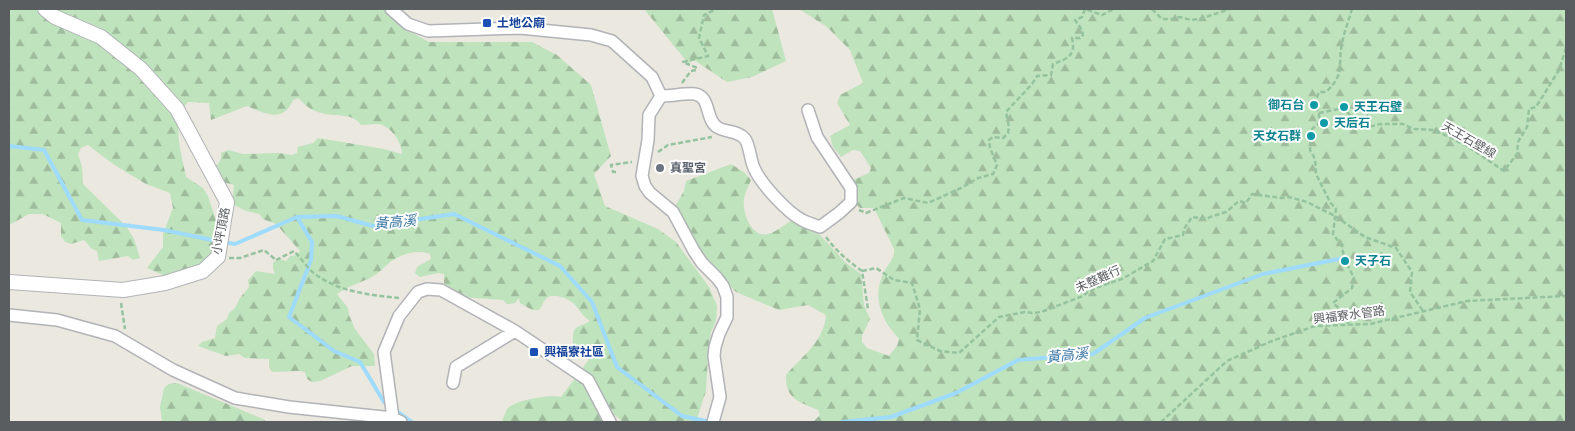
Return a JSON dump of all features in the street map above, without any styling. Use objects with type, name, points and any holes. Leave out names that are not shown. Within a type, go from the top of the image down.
[{"type":"street","name":"小坪頂路","points":[[9,282],[119,290],[165,283],[188,276],[203,271],[218,258],[226,215],[227,202],[177,109],[141,69],[101,38],[55,17],[45,9]]},
{"type":"street","points":[[391,9],[408,24],[428,31],[520,28],[590,34],[612,41],[652,76],[661,96]]},
{"type":"street","points":[[661,96],[696,94],[706,103],[709,117],[717,127],[739,134],[746,140],[753,165],[760,180],[789,212],[802,220],[820,227],[851,202],[851,188],[817,137],[808,110]]},
{"type":"street","points":[[661,96],[649,115],[648,140],[642,176],[645,186],[650,193],[673,212],[694,251],[702,263],[718,278],[727,297],[728,317],[718,334],[715,346],[714,356],[720,397],[713,422]]},
{"type":"street","points":[[9,315],[57,320],[115,336],[173,370],[235,398],[289,407],[397,420],[384,352],[399,316],[418,292],[427,289],[441,290],[515,331],[588,380],[610,422]]},
{"type":"street","points":[[453,383],[456,368],[515,331]]},
{"type":"path","points":[[691,71],[697,68],[682,62],[708,56],[699,38],[704,15],[716,9]]},
{"type":"path","points":[[851,202],[858,210],[866,213],[904,198],[928,203],[978,178],[993,174],[997,165],[989,140],[992,137],[1002,138],[1008,133],[1009,126],[1006,112],[1037,76],[1051,75],[1054,64],[1067,59],[1073,52],[1072,38],[1080,38],[1083,35],[1075,20],[1082,17],[1085,9],[1102,15],[1114,9]]},
{"type":"path","points":[[1152,9],[1162,19],[1180,17],[1191,20],[1210,17],[1230,9]]},
{"type":"path","points":[[1319,124],[1319,113],[1314,104],[1319,92],[1326,92],[1334,84],[1341,72],[1342,46],[1352,9]]},
{"type":"path","name":"天王石壁線","points":[[1319,113],[1343,108],[1363,128],[1381,124],[1403,124],[1413,129],[1435,130],[1468,146],[1504,171],[1516,154],[1518,142],[1527,127],[1529,109],[1536,107],[1559,70],[1566,48]]},
{"type":"path","points":[[1324,123],[1311,130],[1310,150],[1315,159],[1316,174],[1330,202],[1336,209],[1333,234],[1342,246],[1344,258],[1354,278],[1352,288],[1333,303],[1341,310],[1347,311],[1348,324]]},
{"type":"path","points":[[616,172],[613,172],[611,165],[644,157],[668,145],[711,137],[728,131]]},
{"type":"path","name":"未整難行","points":[[862,271],[876,268],[894,280],[912,284],[920,309],[917,340],[940,352],[959,353],[999,317],[1025,312],[1032,314],[1041,312],[1083,296],[1098,287],[1122,279],[1153,261],[1165,239],[1183,235],[1184,229],[1192,217],[1208,219],[1226,212],[1239,201],[1246,202],[1252,194],[1282,198],[1289,196],[1335,216],[1365,237],[1396,248],[1412,272],[1410,292],[1423,311]]},
{"type":"path","points":[[820,227],[832,245],[848,261],[862,271],[868,309]]},
{"type":"path","points":[[218,258],[240,258],[264,250],[277,261],[294,251],[313,273],[332,285],[361,294],[407,299],[408,305]]},
{"type":"path","points":[[119,290],[127,343]]},
{"type":"path","name":"興福寮水管路","points":[[1161,422],[1227,361],[1272,340],[1315,326],[1370,324],[1467,301],[1566,296]]},
{"type":"green space","points":[[9,9],[383,9],[409,31],[429,42],[532,42],[557,55],[591,85],[611,156],[594,174],[605,206],[658,229],[676,242],[709,287],[717,306],[716,321],[711,332],[706,391],[696,422],[623,422],[615,415],[608,422],[502,422],[506,410],[513,404],[542,397],[561,397],[590,358],[573,344],[573,333],[576,328],[590,321],[573,303],[560,296],[549,297],[539,310],[532,310],[520,303],[519,298],[515,303],[507,304],[503,300],[461,297],[446,288],[444,274],[438,273],[420,277],[415,273],[417,267],[431,259],[430,254],[420,252],[409,253],[399,257],[372,277],[337,294],[348,308],[355,329],[374,354],[375,366],[352,366],[320,381],[312,382],[307,379],[305,372],[272,372],[269,366],[269,359],[245,358],[239,354],[226,356],[198,346],[202,342],[215,338],[217,326],[227,319],[229,313],[235,308],[249,287],[248,280],[256,271],[275,274],[273,262],[280,259],[286,261],[290,256],[297,255],[300,251],[276,224],[263,219],[259,214],[246,211],[232,204],[234,185],[222,182],[212,167],[218,164],[221,159],[221,153],[228,150],[243,154],[278,153],[292,155],[297,153],[298,147],[313,143],[318,138],[384,149],[402,154],[398,140],[383,125],[361,125],[353,118],[318,112],[298,98],[293,100],[284,112],[279,114],[266,114],[247,106],[211,120],[209,103],[188,102],[183,110],[178,128],[180,148],[186,177],[203,188],[208,196],[217,223],[216,260],[170,278],[147,268],[163,247],[163,234],[173,208],[170,193],[146,184],[113,164],[88,145],[81,148],[78,154],[82,167],[83,184],[126,226],[134,239],[140,258],[133,260],[128,256],[99,261],[97,251],[92,249],[84,240],[71,244],[65,242],[61,236],[61,223],[43,214],[29,214],[9,225]]},
{"type":"green space","points":[[644,9],[772,9],[786,61],[752,77],[727,82],[694,60],[688,63]]},
{"type":"green space","points":[[799,9],[1566,9],[1566,422],[813,422],[820,415],[818,410],[799,402],[791,395],[786,383],[786,375],[817,341],[826,315],[808,305],[779,310],[736,292],[711,267],[697,249],[675,207],[684,191],[686,181],[731,164],[745,173],[751,180],[745,194],[744,204],[746,217],[752,228],[762,234],[768,234],[793,220],[820,235],[845,262],[861,274],[864,305],[870,319],[862,336],[862,342],[867,348],[889,356],[897,346],[899,339],[885,320],[878,295],[882,276],[893,258],[894,249],[874,208],[860,208],[855,203],[853,180],[869,173],[871,168],[860,151],[853,150],[841,157],[833,147],[830,136],[850,125],[837,103],[840,95],[863,83],[850,50],[827,27]]},
{"type":"green space","points":[[177,383],[267,422],[162,422],[160,407],[164,388],[169,384]]},
{"type":"waterway","name":"黃高溪","points":[[9,146],[44,150],[82,220],[164,230],[217,241]]},
{"type":"waterway","name":"黃高溪","points":[[223,242],[235,244],[297,217],[337,216],[373,226],[454,214],[560,266],[592,302],[617,367],[682,416],[711,422]]},
{"type":"waterway","points":[[297,217],[312,242],[311,260],[289,317],[334,351],[360,362],[384,402],[388,405]]},
{"type":"waterway","name":"黃高溪","points":[[842,422],[891,417],[956,393],[1018,360],[1093,354],[1145,318],[1263,274],[1344,258]]},
{"type":"waterway","points":[[394,409],[412,422]]},
{"type":"place","name":"土地公廟","points":[[487,23]]},
{"type":"place","name":"御石台","points":[[1314,105]]},
{"type":"place","name":"天王石壁","points":[[1344,107]]},
{"type":"place","name":"天后石","points":[[1324,123]]},
{"type":"place","name":"天女石群","points":[[1311,136]]},
{"type":"place","name":"真聖宮","points":[[660,168]]},
{"type":"place","name":"天子石","points":[[1345,261]]},
{"type":"place","name":"興福寮社區","points":[[534,352]]}]
